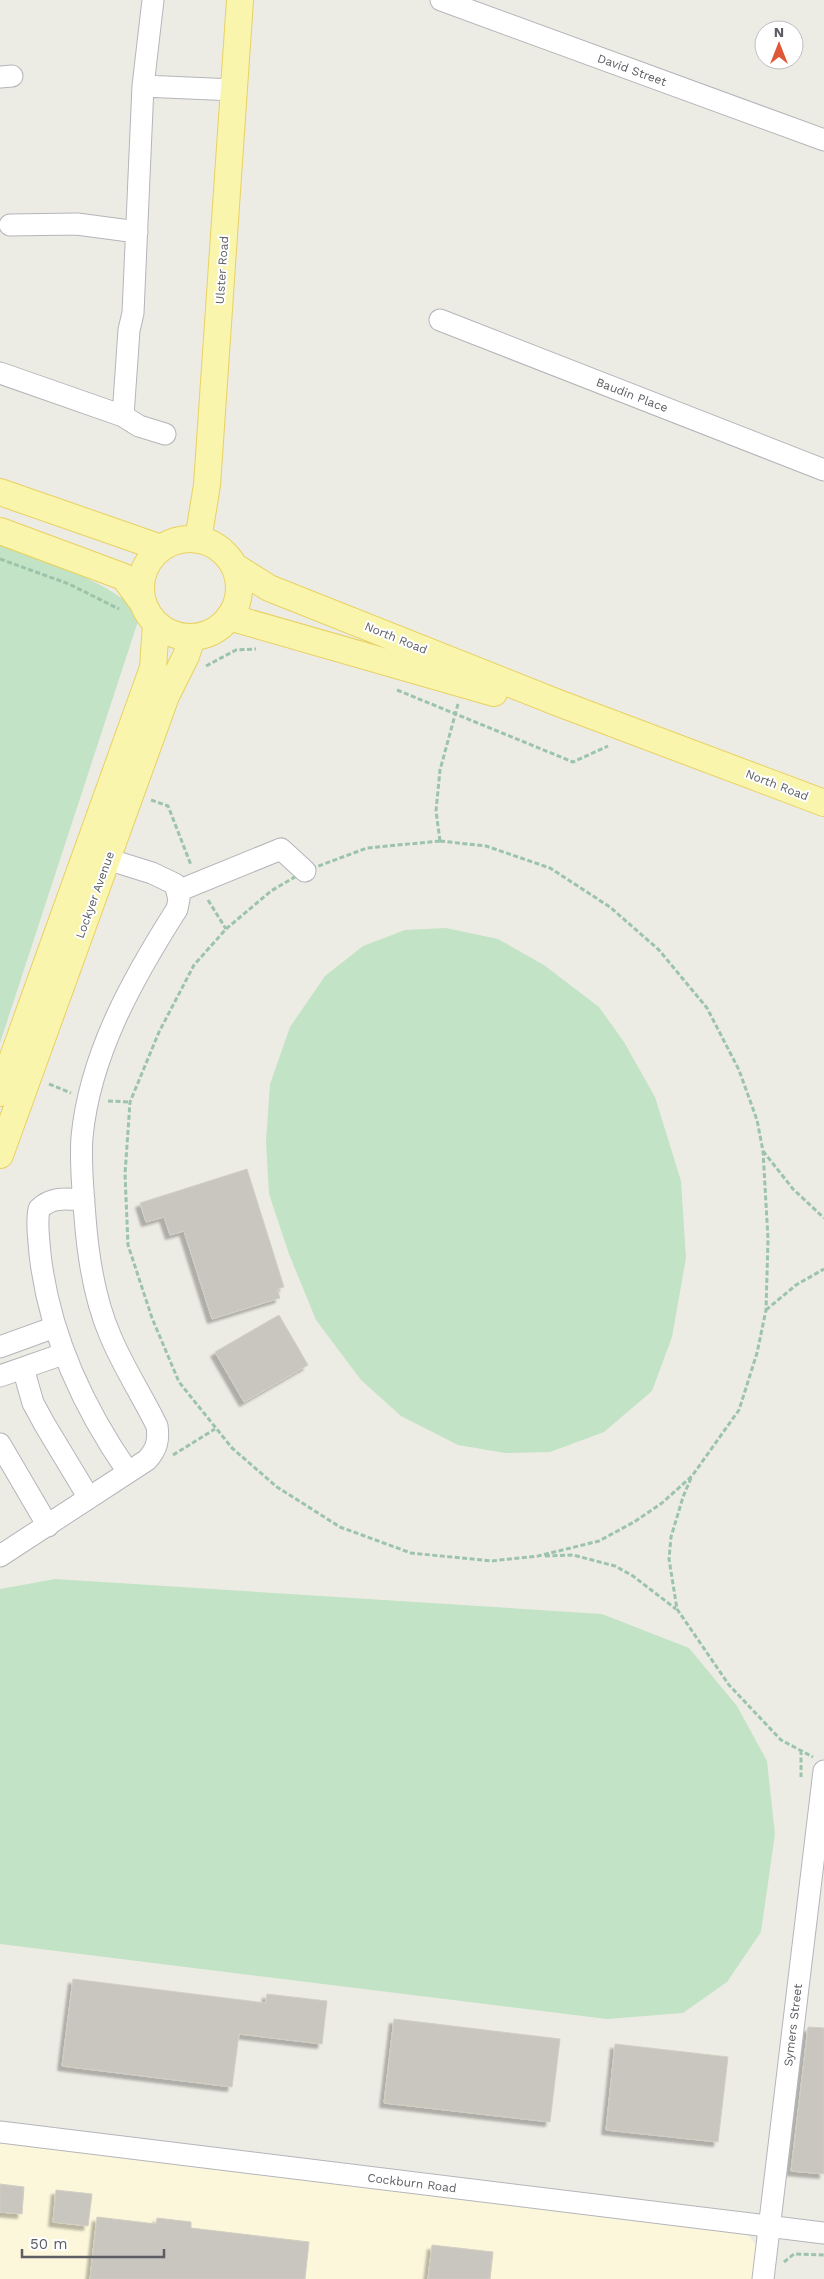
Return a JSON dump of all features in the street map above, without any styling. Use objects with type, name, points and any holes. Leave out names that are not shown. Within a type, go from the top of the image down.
[{"type":"main road","name":"Ulster Road","points":[[198,540],[207,485],[240,0]]},
{"type":"main road","points":[[0,492],[161,548]]},
{"type":"main road","points":[[0,531],[124,577],[135,608],[148,614],[156,624],[179,636],[189,647],[219,627],[230,617],[236,605],[239,592],[234,566],[219,549],[198,540],[179,540],[161,548],[152,556],[141,578],[135,608]]},
{"type":"main road","name":"North Road","points":[[234,566],[269,588],[561,704],[824,803]]},
{"type":"main road","name":"North Road","points":[[230,617],[484,691],[561,704]]},
{"type":"main road","name":"Lockyer Avenue","points":[[0,1155],[29,1076],[98,856],[153,668],[156,624]]},
{"type":"main road","name":"Lockyer Avenue","points":[[0,1092],[98,856],[166,696],[189,647]]},
{"type":"street","points":[[123,416],[129,330],[133,313],[143,86],[153,0]]},
{"type":"street","name":"David Street","points":[[441,0],[824,140]]},
{"type":"street","points":[[143,86],[234,90]]},
{"type":"street","points":[[10,225],[77,224],[137,232]]},
{"type":"street","name":"Baudin Place","points":[[440,320],[824,470]]},
{"type":"street","points":[[0,373],[123,416],[139,426],[165,434]]},
{"type":"street","points":[[0,1556],[147,1460],[154,1452],[158,1442],[157,1426],[123,1363],[103,1316],[94,1286],[84,1200],[82,1138],[92,1080],[130,986],[177,909],[180,899],[188,887],[281,849],[305,871]]},
{"type":"street","points":[[98,856],[152,873],[175,884],[188,887]]},
{"type":"street","points":[[84,1200],[56,1199],[46,1202],[39,1209],[38,1232],[42,1275],[63,1354],[106,1440],[128,1472]]},
{"type":"street","points":[[0,1333],[53,1319]]},
{"type":"street","points":[[0,1347],[53,1319]]},
{"type":"street","points":[[0,1376],[63,1354]]},
{"type":"street","points":[[23,1368],[33,1403],[89,1498]]},
{"type":"street","points":[[0,1444],[48,1526]]},
{"type":"street","name":"Symers Street","points":[[763,2279],[824,1771]]},
{"type":"street","name":"Cockburn Road","points":[[0,2132],[824,2233]]},
{"type":"path","points":[[0,559],[135,608]]},
{"type":"path","points":[[189,647],[206,666],[236,650],[262,649]]},
{"type":"path","points":[[440,841],[436,811],[440,770],[463,685]]},
{"type":"path","points":[[393,688],[573,762],[614,743]]},
{"type":"path","points":[[148,799],[168,806],[188,887],[226,929]]},
{"type":"path","points":[[677,1609],[669,1559],[671,1537],[683,1496],[692,1476],[739,1410],[757,1353],[766,1310],[768,1239],[763,1151],[758,1120],[739,1070],[707,1008],[659,950],[610,907],[550,868],[486,846],[440,841],[367,848],[305,871],[271,891],[226,929],[194,965],[159,1032],[130,1102],[125,1174],[128,1245],[152,1318],[179,1382],[232,1448],[277,1487],[340,1527],[411,1553],[491,1561],[538,1556],[573,1555],[615,1566],[633,1576],[677,1609],[729,1685],[781,1740],[816,1758],[824,1771]]},
{"type":"path","points":[[29,1076],[88,1100],[130,1102]]},
{"type":"path","points":[[763,1151],[793,1189],[824,1218]]},
{"type":"path","points":[[766,1310],[796,1285],[824,1269]]},
{"type":"path","points":[[538,1556],[599,1540],[634,1522],[662,1504],[692,1476]]},
{"type":"shaded area","points":[[0,2142],[746,2233],[760,2249],[757,2279],[0,2279]]},
{"type":"green space","points":[[0,542],[91,580],[141,612],[0,1043]]},
{"type":"green space","points":[[446,928],[498,939],[544,965],[599,1007],[624,1042],[655,1097],[681,1181],[686,1258],[672,1337],[652,1391],[604,1432],[550,1452],[505,1453],[458,1445],[401,1416],[361,1380],[316,1320],[289,1254],[269,1194],[266,1142],[270,1084],[290,1027],[325,976],[363,946],[405,930]]},
{"type":"green space","points":[[55,1579],[602,1614],[689,1648],[737,1706],[767,1761],[775,1834],[761,1932],[727,1982],[683,2013],[607,2019],[0,1944],[0,1589]]},
{"type":"building","points":[[247,1169],[284,1287],[277,1289],[280,1298],[212,1319],[184,1231],[170,1235],[164,1217],[146,1222],[140,1203]]},
{"type":"building","points":[[279,1315],[308,1365],[244,1402],[215,1352]]},
{"type":"building","points":[[73,1979],[266,2003],[267,1994],[327,2001],[322,2044],[239,2034],[232,2087],[62,2066]]},
{"type":"building","points":[[394,2019],[560,2039],[550,2122],[384,2103]]},
{"type":"building","points":[[808,2027],[824,2028],[824,2174],[791,2171]]},
{"type":"building","points":[[615,2044],[728,2057],[718,2142],[606,2130]]},
{"type":"building","points":[[0,2184],[24,2187],[22,2214],[0,2212]]},
{"type":"building","points":[[56,2190],[92,2194],[88,2226],[53,2222]]},
{"type":"building","points":[[97,2217],[156,2224],[157,2218],[191,2222],[191,2228],[309,2242],[305,2279],[90,2279]]},
{"type":"building","points":[[432,2245],[493,2252],[490,2279],[428,2279]]}]
